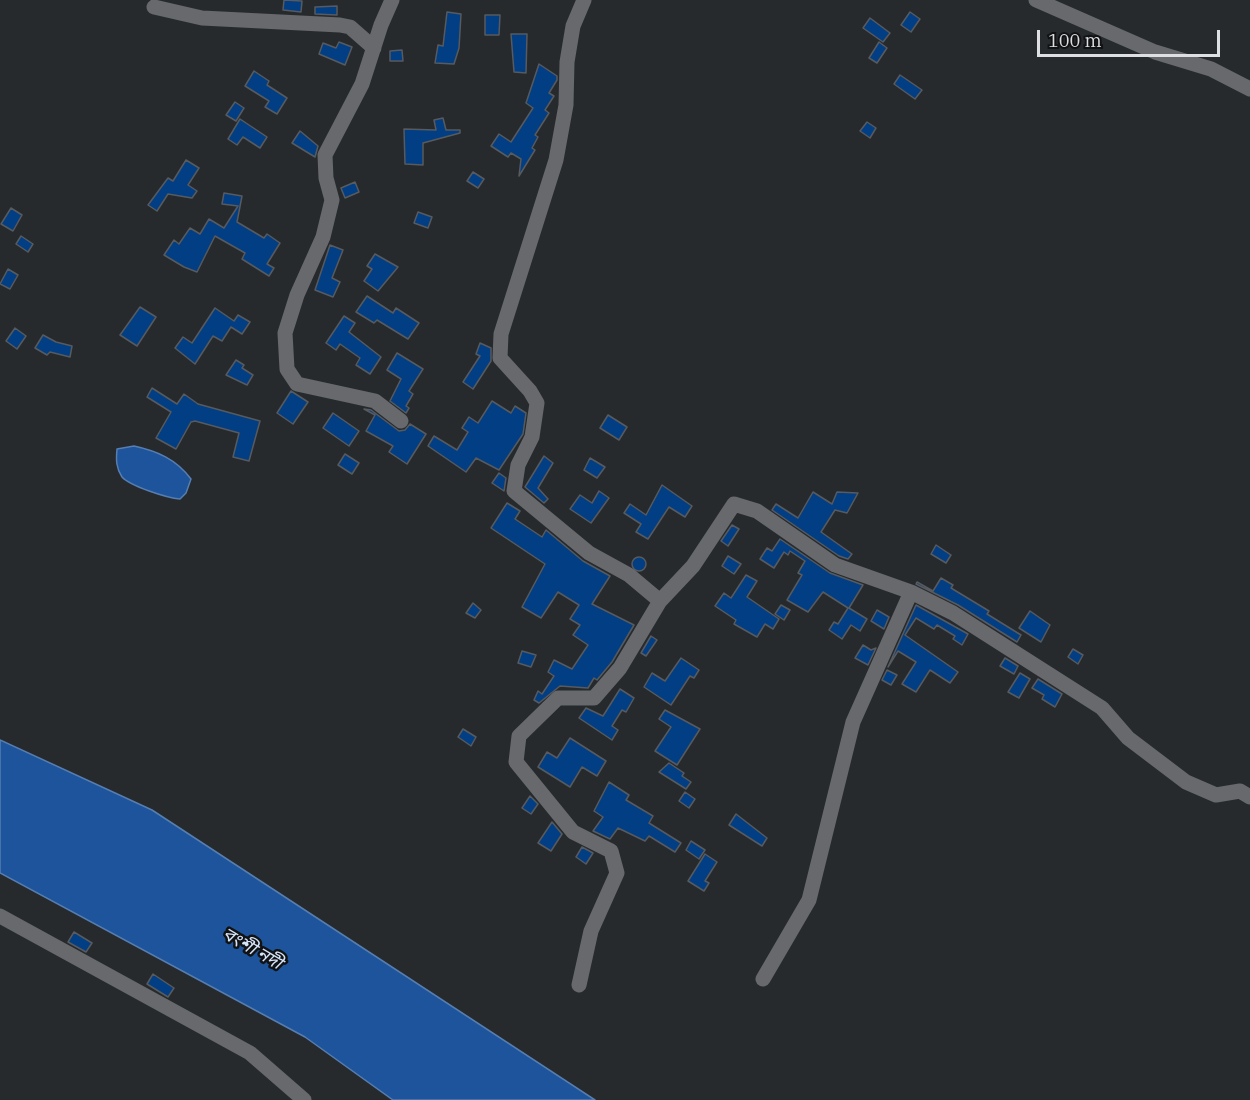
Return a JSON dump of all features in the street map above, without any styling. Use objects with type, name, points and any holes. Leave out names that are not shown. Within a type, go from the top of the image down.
[{"type":"street","points":[[392,0],[362,84],[325,155],[326,178],[332,200],[323,237],[297,295],[285,333],[287,369],[297,384],[375,401],[401,421]]},
{"type":"street","points":[[584,0],[573,26],[567,62],[566,105],[556,160],[501,334],[500,358],[530,391],[537,403],[532,437],[518,465],[514,491],[589,553],[629,575],[660,601]]},
{"type":"street","points":[[1036,0],[1155,52],[1211,69],[1250,89]]},
{"type":"street","points":[[154,7],[202,18],[340,25],[350,27],[374,48]]},
{"type":"street","points":[[579,985],[591,931],[617,873],[611,851],[573,832],[516,762],[519,736],[558,698],[594,698],[620,668],[660,601],[693,566],[734,504],[757,511],[835,565],[911,592],[953,613],[1102,708],[1128,738],[1186,782],[1216,795],[1240,791],[1250,797]]},
{"type":"street","points":[[763,979],[809,900],[853,722],[911,592]]},
{"type":"street","points":[[0,916],[250,1053],[304,1100]]},
{"type":"water","points":[[134,446],[166,457],[185,472],[191,479],[186,493],[180,499],[149,491],[122,477],[117,464],[117,449]]},
{"type":"water","name":"বংশী নদী","points":[[0,740],[152,810],[595,1100],[393,1100],[305,1037],[0,873]]},
{"type":"building","points":[[284,0],[302,1],[301,12],[283,10]]},
{"type":"building","points":[[337,6],[337,15],[315,14],[315,7]]},
{"type":"building","points":[[447,12],[461,14],[459,48],[454,64],[435,63],[438,45],[443,46]]},
{"type":"building","points":[[910,12],[920,19],[911,32],[901,25]]},
{"type":"building","points":[[485,15],[500,15],[499,35],[485,35]]},
{"type":"building","points":[[870,18],[890,33],[883,42],[863,28]]},
{"type":"building","points":[[511,34],[527,34],[526,73],[514,72]]},
{"type":"building","points":[[339,42],[352,47],[345,65],[319,54],[323,43],[336,48]]},
{"type":"building","points":[[879,42],[887,48],[877,63],[869,58]]},
{"type":"building","points":[[402,50],[403,61],[390,61],[390,51]]},
{"type":"building","points":[[539,64],[557,76],[557,80],[549,93],[554,96],[545,110],[549,113],[535,135],[538,137],[532,148],[535,150],[519,176],[521,159],[511,153],[508,157],[491,146],[499,134],[511,142],[533,108],[526,103]]},
{"type":"building","points":[[254,71],[269,81],[267,85],[287,98],[277,114],[265,107],[269,101],[245,86]]},
{"type":"building","points":[[900,75],[922,90],[915,99],[894,84]]},
{"type":"building","points":[[235,102],[244,108],[236,121],[226,115]]},
{"type":"building","points":[[443,118],[446,130],[460,130],[460,133],[423,143],[423,165],[405,164],[404,129],[436,130],[434,120]]},
{"type":"building","points":[[240,119],[267,137],[260,148],[243,137],[237,145],[228,139]]},
{"type":"building","points":[[867,122],[876,128],[870,138],[860,131]]},
{"type":"building","points":[[300,131],[318,146],[315,157],[292,143]]},
{"type":"building","points":[[186,160],[199,168],[188,185],[197,191],[192,198],[168,194],[157,211],[148,205],[168,178],[173,181]]},
{"type":"building","points":[[473,172],[484,179],[478,188],[467,181]]},
{"type":"building","points":[[355,182],[359,192],[345,198],[341,188]]},
{"type":"building","points":[[224,193],[242,196],[237,222],[264,238],[267,234],[280,243],[267,264],[274,268],[269,276],[242,259],[245,253],[215,236],[197,272],[164,255],[174,240],[179,244],[190,228],[200,234],[209,219],[224,228],[238,206],[222,204]]},
{"type":"building","points":[[11,208],[22,215],[13,231],[1,224]]},
{"type":"building","points":[[418,212],[432,217],[428,228],[414,223]]},
{"type":"building","points":[[21,236],[33,244],[28,252],[16,244]]},
{"type":"building","points":[[330,245],[343,250],[332,278],[340,282],[333,297],[315,290]]},
{"type":"building","points":[[375,254],[398,267],[378,291],[364,281],[372,269],[367,266]]},
{"type":"building","points":[[8,269],[18,275],[10,289],[0,284]]},
{"type":"building","points":[[367,296],[393,313],[396,308],[419,323],[408,339],[377,320],[374,323],[356,312]]},
{"type":"building","points":[[140,307],[156,317],[137,346],[120,335]]},
{"type":"building","points":[[215,308],[234,321],[238,315],[250,322],[242,334],[231,327],[222,341],[213,336],[195,364],[175,348],[183,337],[192,343]]},
{"type":"building","points":[[344,316],[355,323],[349,332],[381,357],[370,374],[356,365],[360,358],[340,344],[336,350],[326,343]]},
{"type":"building","points":[[15,328],[26,336],[17,349],[6,341]]},
{"type":"building","points":[[43,335],[56,342],[72,346],[70,357],[50,352],[47,355],[35,348]]},
{"type":"building","points":[[480,343],[491,348],[491,361],[473,389],[463,382],[480,356],[476,354]]},
{"type":"building","points":[[397,353],[423,369],[409,391],[413,394],[406,406],[409,408],[406,413],[390,401],[401,379],[387,370]]},
{"type":"building","points":[[236,360],[244,365],[242,368],[253,375],[247,385],[226,375]]},
{"type":"building","points":[[152,388],[177,404],[184,394],[198,404],[260,421],[249,461],[233,457],[239,433],[195,421],[191,422],[176,449],[156,438],[171,412],[147,397]]},
{"type":"building","points":[[291,391],[308,402],[293,424],[277,413]]},
{"type":"building","points":[[492,401],[511,413],[515,406],[526,413],[523,434],[499,470],[476,458],[466,472],[428,446],[434,436],[457,450],[468,432],[462,428],[469,417],[478,423]]},
{"type":"building","points":[[364,409],[371,410],[399,431],[405,430],[410,424],[426,434],[407,464],[389,452],[393,446],[366,431],[375,415]]},
{"type":"building","points":[[333,413],[359,431],[349,446],[323,428]]},
{"type":"building","points":[[608,415],[627,427],[619,440],[600,428]]},
{"type":"building","points":[[345,454],[359,463],[352,474],[338,465]]},
{"type":"building","points":[[544,456],[553,463],[538,488],[548,499],[544,503],[525,487]]},
{"type":"building","points":[[590,458],[605,467],[597,478],[584,470]]},
{"type":"building","points":[[499,473],[506,478],[504,491],[492,483]]},
{"type":"building","points":[[662,485],[692,506],[685,517],[669,507],[648,539],[636,532],[641,524],[624,513],[630,504],[646,515]]},
{"type":"building","points":[[599,491],[609,498],[591,523],[570,509],[580,495],[592,503]]},
{"type":"building","points":[[813,492],[832,504],[837,492],[858,493],[847,513],[835,510],[821,532],[852,554],[848,559],[839,556],[772,510],[776,504],[798,518]]},
{"type":"building","points":[[507,503],[520,511],[515,519],[542,537],[546,530],[583,561],[610,576],[592,604],[634,625],[612,662],[597,680],[594,678],[588,688],[560,686],[539,703],[534,700],[538,691],[542,694],[554,676],[548,672],[554,660],[572,669],[588,645],[573,635],[580,625],[570,619],[579,605],[558,592],[541,618],[522,607],[545,564],[491,528]]},
{"type":"building","points":[[732,525],[739,529],[728,546],[721,541]]},
{"type":"building","points":[[780,539],[830,573],[863,585],[849,608],[867,619],[860,631],[851,625],[842,639],[829,630],[834,622],[838,624],[848,608],[823,592],[808,612],[787,600],[802,575],[798,573],[805,561],[790,551],[788,555],[784,552],[774,568],[760,559],[767,548],[772,551]]},
{"type":"building","points":[[936,545],[951,555],[946,563],[931,554]]},
{"type":"building","points":[[728,556],[741,564],[734,574],[722,566]]},
{"type":"building","points":[[639,557],[644,559],[646,564],[644,569],[639,571],[634,569],[632,564],[634,559]]},
{"type":"building","points":[[746,575],[757,581],[747,597],[779,619],[773,629],[765,624],[757,637],[734,624],[736,620],[715,606],[724,593],[731,598]]},
{"type":"building","points":[[941,578],[953,585],[951,588],[989,611],[987,614],[1021,635],[1017,642],[958,605],[916,584],[917,582],[933,591]]},
{"type":"building","points":[[473,603],[481,610],[475,618],[466,613]]},
{"type":"building","points":[[781,605],[790,610],[784,620],[775,614]]},
{"type":"building","points":[[916,605],[968,634],[962,645],[953,639],[955,636],[937,625],[934,629],[916,618],[905,635],[958,672],[950,683],[930,670],[916,692],[902,684],[916,662],[898,651],[888,667]]},
{"type":"building","points":[[877,610],[889,617],[884,629],[871,621]]},
{"type":"building","points":[[1030,611],[1050,625],[1041,642],[1019,628]]},
{"type":"building","points":[[651,636],[657,640],[646,656],[641,653]]},
{"type":"building","points":[[863,645],[871,650],[876,648],[868,665],[855,658]]},
{"type":"building","points":[[1073,649],[1083,655],[1078,664],[1068,657]]},
{"type":"building","points":[[522,651],[536,655],[531,667],[518,663]]},
{"type":"building","points":[[681,658],[699,670],[694,678],[690,676],[671,705],[644,687],[652,673],[665,681]]},
{"type":"building","points":[[1005,658],[1018,666],[1014,674],[1000,666]]},
{"type":"building","points":[[887,670],[897,675],[891,685],[882,680]]},
{"type":"building","points":[[1020,673],[1030,679],[1019,698],[1008,692]]},
{"type":"building","points":[[1038,679],[1062,694],[1055,707],[1042,699],[1044,695],[1032,688]]},
{"type":"building","points":[[620,689],[634,698],[626,712],[622,710],[612,726],[618,730],[612,740],[579,718],[586,708],[603,716]]},
{"type":"building","points":[[665,710],[700,729],[677,765],[655,751],[671,727],[659,719]]},
{"type":"building","points":[[463,729],[476,737],[471,746],[458,737]]},
{"type":"building","points":[[570,738],[606,761],[597,776],[582,767],[570,787],[538,767],[547,752],[557,758]]},
{"type":"building","points":[[669,763],[684,773],[682,776],[691,782],[686,789],[659,772]]},
{"type":"building","points":[[609,782],[629,795],[626,800],[653,816],[649,823],[681,843],[675,852],[649,836],[645,841],[618,828],[610,839],[593,831],[603,817],[594,811]]},
{"type":"building","points":[[685,792],[695,799],[689,808],[679,801]]},
{"type":"building","points":[[530,796],[538,804],[531,814],[522,808]]},
{"type":"building","points":[[736,814],[767,838],[762,846],[729,825]]},
{"type":"building","points":[[552,822],[562,834],[551,851],[538,843]]},
{"type":"building","points":[[691,841],[705,850],[699,859],[686,850]]},
{"type":"building","points":[[582,847],[593,853],[586,864],[576,857]]},
{"type":"building","points":[[705,854],[717,862],[705,881],[709,883],[704,891],[688,881]]},
{"type":"building","points":[[74,932],[92,943],[86,952],[68,942]]},
{"type":"building","points":[[153,974],[174,988],[168,997],[147,984]]}]
